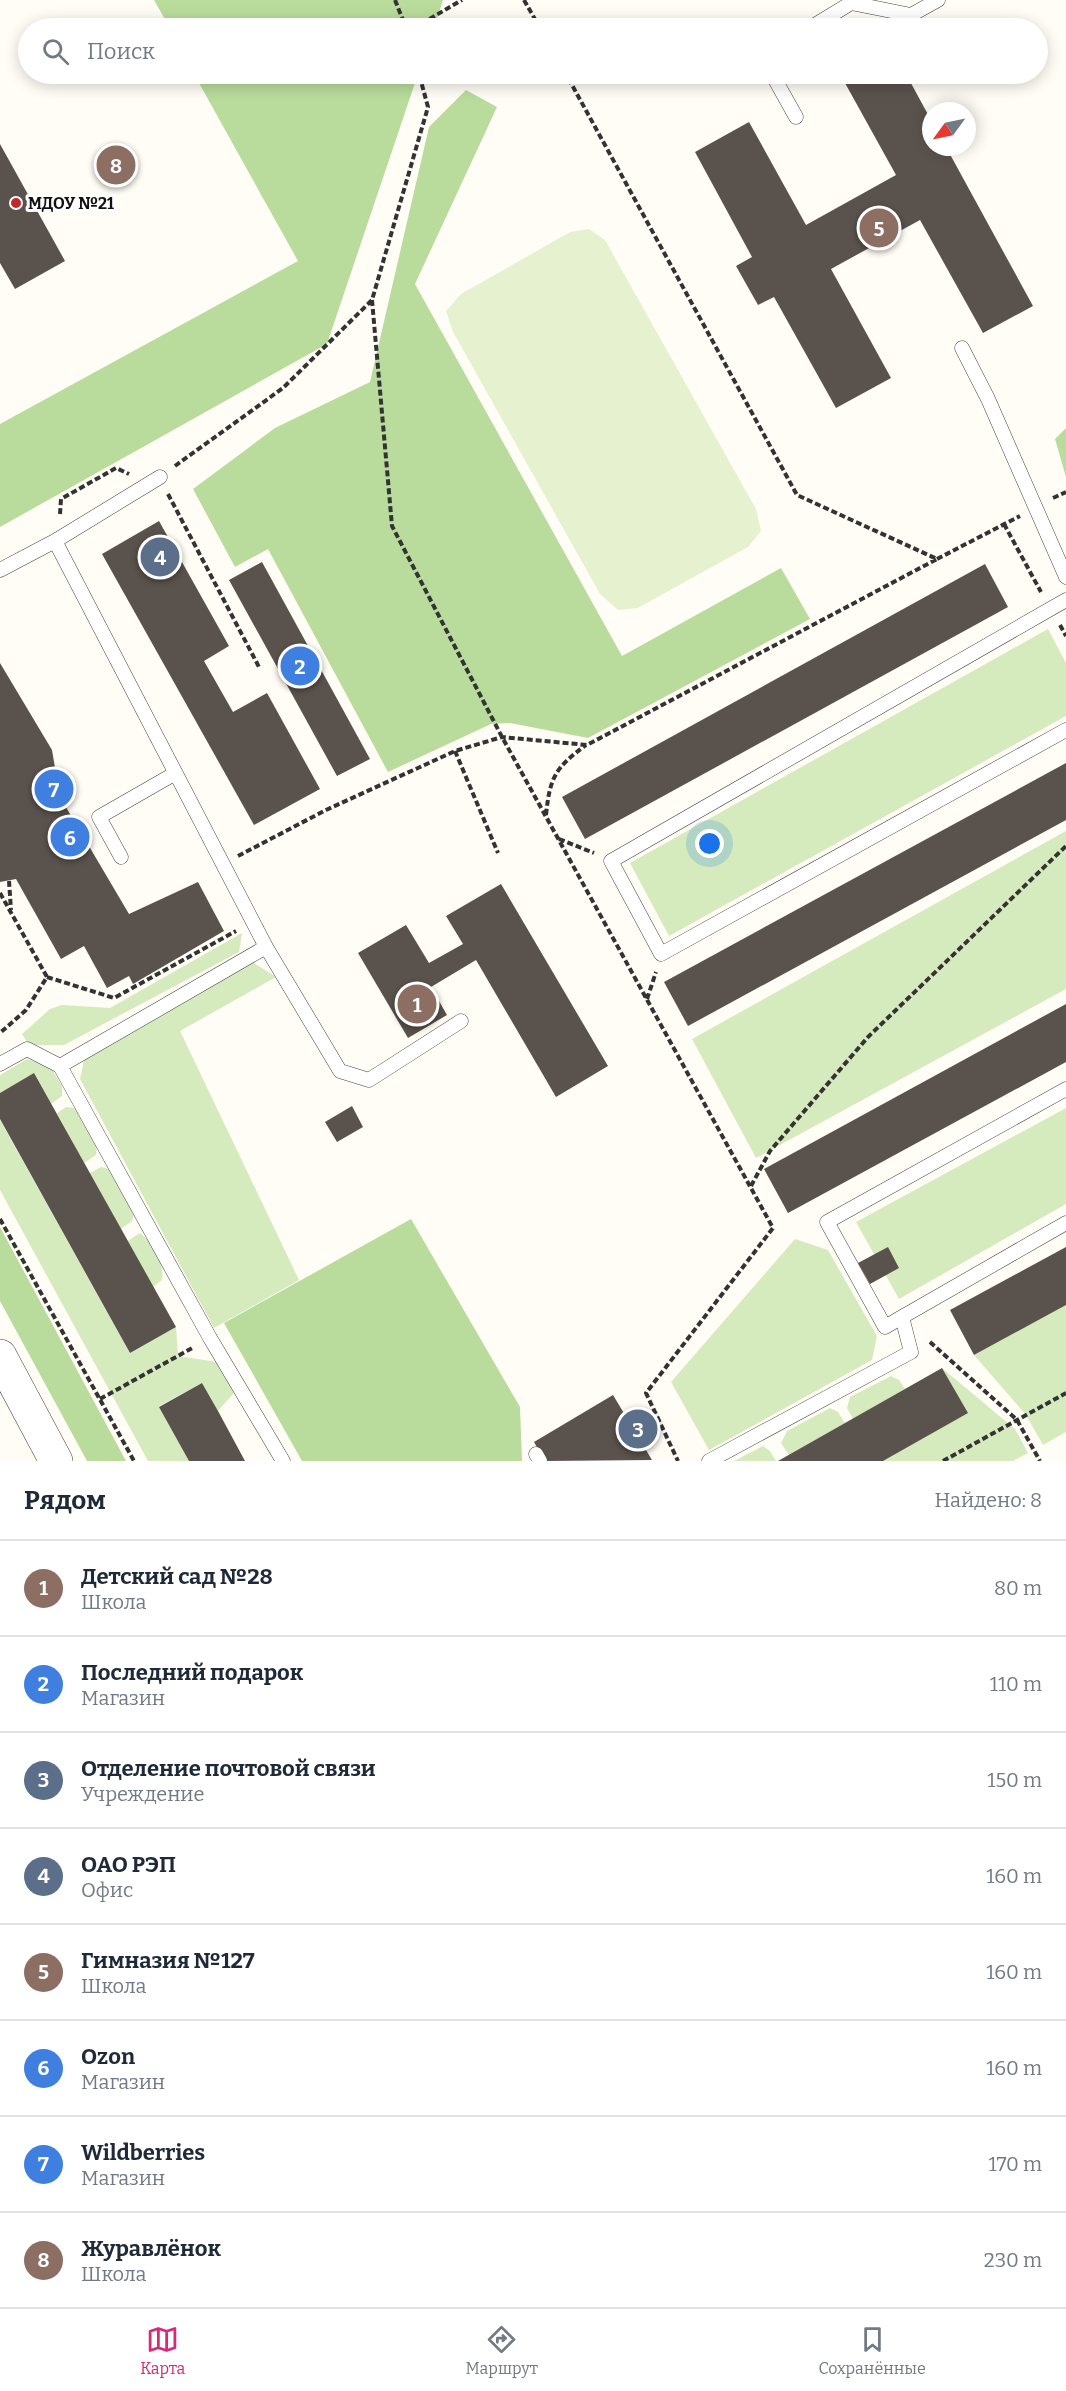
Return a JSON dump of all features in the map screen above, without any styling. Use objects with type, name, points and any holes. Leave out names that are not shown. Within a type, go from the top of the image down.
[{"type":"street","points":[[0,1356],[56,1461]]},
{"type":"lane","points":[[826,18],[851,3],[911,15],[938,0]]},
{"type":"lane","points":[[778,84],[796,117]]},
{"type":"lane","points":[[962,348],[988,399],[1066,577]]},
{"type":"lane","points":[[0,570],[55,541],[160,477]]},
{"type":"lane","points":[[55,541],[174,774],[266,947],[340,1071],[369,1080],[461,1021]]},
{"type":"lane","points":[[1066,600],[611,861],[661,954],[1066,730]]},
{"type":"lane","points":[[121,857],[99,817],[174,774]]},
{"type":"lane","points":[[60,1066],[266,947]]},
{"type":"lane","points":[[0,1064],[27,1049],[60,1066],[210,1338],[283,1461]]},
{"type":"lane","points":[[1066,1089],[827,1222],[885,1327],[1066,1223]]},
{"type":"lane","points":[[709,1461],[911,1352],[902,1317]]},
{"type":"path","points":[[395,0],[402,18]]},
{"type":"path","points":[[431,18],[462,0]]},
{"type":"path","points":[[524,0],[534,18]]},
{"type":"path","points":[[422,84],[428,107],[372,300],[392,526],[502,737],[773,1228],[646,1393],[678,1461]]},
{"type":"path","points":[[571,84],[796,495],[937,559]]},
{"type":"path","points":[[259,667],[160,477],[283,388],[372,300]]},
{"type":"path","points":[[545,816],[549,783],[567,759],[587,745],[1066,492]]},
{"type":"path","points":[[1004,524],[1066,636]]},
{"type":"path","points":[[258,846],[326,810],[455,751],[502,737],[587,745]]},
{"type":"path","points":[[455,751],[498,853]]},
{"type":"path","points":[[558,838],[611,861]]},
{"type":"path","points":[[751,1187],[770,1151],[868,1037],[1066,846]]},
{"type":"path","points":[[9,881],[11,913]]},
{"type":"path","points":[[0,893],[47,977],[114,998],[253,922]]},
{"type":"path","points":[[647,1000],[661,954]]},
{"type":"path","points":[[0,1033],[26,1010],[47,977]]},
{"type":"path","points":[[0,1219],[134,1461]]},
{"type":"path","points":[[902,1317],[1017,1420],[1040,1461]]},
{"type":"path","points":[[100,1399],[210,1338]]},
{"type":"path","points":[[942,1461],[1066,1393]]},
{"type":"green space","points":[[154,0],[443,0],[437,18],[164,18]]},
{"type":"green space","points":[[200,84],[415,84],[327,344],[0,527],[0,424],[298,261]]},
{"type":"green space","points":[[466,90],[497,107],[415,284],[622,656],[781,568],[810,619],[588,738],[510,723],[491,724],[388,772],[268,549],[235,567],[193,489],[275,428],[370,382],[429,127]]},
{"type":"green space","points":[[589,229],[605,240],[756,509],[761,531],[748,547],[638,608],[618,610],[600,594],[453,332],[446,311],[461,294],[570,232]]},
{"type":"green space","points":[[1066,428],[1066,477],[1055,439]]},
{"type":"green space","points":[[1048,629],[1066,663],[1066,716],[669,936],[630,863]]},
{"type":"green space","points":[[1066,831],[1066,989],[756,1158],[692,1039]]},
{"type":"green space","points":[[242,933],[239,952],[64,1045],[29,1045],[22,1034],[50,1009],[62,1005],[110,1008]]},
{"type":"green space","points":[[254,963],[276,977],[180,1031],[299,1280],[214,1328],[80,1079],[84,1060]]},
{"type":"green space","points":[[27,1059],[50,1066],[62,1086],[62,1096],[51,1104],[34,1074],[0,1093],[0,1075]]},
{"type":"green space","points":[[66,1107],[75,1108],[97,1145],[96,1155],[84,1163],[57,1113]]},
{"type":"green space","points":[[1066,1108],[1066,1204],[899,1299],[856,1222]]},
{"type":"green space","points":[[0,1120],[130,1353],[176,1327],[178,1356],[217,1362],[234,1393],[218,1411],[202,1383],[159,1406],[189,1461],[148,1461],[0,1190]]},
{"type":"green space","points":[[101,1167],[109,1169],[134,1214],[132,1221],[121,1229],[90,1173]]},
{"type":"green space","points":[[411,1219],[520,1407],[522,1461],[302,1461],[224,1323]]},
{"type":"green space","points":[[0,1227],[126,1461],[87,1461],[0,1301]]},
{"type":"green space","points":[[140,1233],[153,1248],[162,1267],[162,1280],[153,1287],[128,1241]]},
{"type":"green space","points":[[795,1239],[828,1250],[877,1336],[872,1360],[709,1450],[671,1382]]},
{"type":"green space","points":[[1066,1305],[1066,1432],[1043,1445],[1026,1415],[974,1355]]},
{"type":"green space","points":[[942,1368],[1015,1429],[1028,1453],[1013,1461],[883,1461],[967,1413]]},
{"type":"green space","points":[[891,1376],[899,1380],[905,1389],[853,1419],[847,1408],[850,1397]]},
{"type":"green space","points":[[830,1408],[838,1412],[845,1423],[789,1455],[781,1443],[787,1431]]},
{"type":"green space","points":[[763,1446],[770,1451],[776,1461],[734,1461]]},
{"type":"building","points":[[846,84],[911,84],[922,103],[922,156],[951,156],[1033,306],[983,333],[920,220],[831,269],[891,378],[836,408],[774,297],[758,305],[736,266],[752,257],[695,152],[749,122],[806,225],[896,175]]},
{"type":"building","name":"МДОУ №21","points":[[0,144],[65,261],[15,289],[0,263]]},
{"type":"building","points":[[159,521],[229,646],[204,661],[233,712],[267,693],[320,789],[254,825],[102,554]]},
{"type":"building","points":[[262,562],[370,759],[337,776],[229,580]]},
{"type":"building","points":[[985,564],[1008,607],[585,839],[562,797]]},
{"type":"building","points":[[0,663],[52,750],[60,797],[129,914],[198,882],[224,931],[133,984],[129,976],[107,988],[84,946],[61,959],[16,879],[0,882]]},
{"type":"building","points":[[1066,763],[1066,820],[688,1026],[664,982]]},
{"type":"building","points":[[501,884],[608,1066],[556,1097],[476,960],[431,987],[447,1015],[408,1038],[358,953],[406,925],[429,963],[463,944],[446,916]]},
{"type":"building","points":[[1066,1004],[1066,1062],[788,1213],[764,1169]]},
{"type":"building","points":[[34,1073],[176,1327],[130,1353],[0,1119],[0,1093]]},
{"type":"building","points":[[352,1106],[363,1127],[337,1142],[325,1122]]},
{"type":"building","points":[[888,1247],[899,1268],[870,1284],[858,1263]]},
{"type":"building","points":[[1066,1247],[1066,1305],[974,1355],[950,1310]]},
{"type":"building","points":[[942,1368],[968,1413],[883,1461],[778,1461]]},
{"type":"building","points":[[202,1383],[245,1461],[189,1461],[159,1407]]},
{"type":"building","points":[[613,1395],[652,1460],[545,1461],[534,1442]]},
{"type":"place","name":"Журавлёнок","points":[[116,165]]},
{"type":"place","name":"МДОУ №21","points":[[16,203]]},
{"type":"place","name":"Гимназия №127","points":[[879,228]]},
{"type":"place","name":"ОАО РЭП","points":[[160,557]]},
{"type":"place","name":"Последний подарок","points":[[300,666]]},
{"type":"place","name":"Wildberries","points":[[54,789]]},
{"type":"place","name":"Ozon","points":[[70,837]]},
{"type":"place","name":"Детский сад №28","points":[[417,1004]]},
{"type":"place","name":"Отделение почтовой связи","points":[[638,1429]]}]
